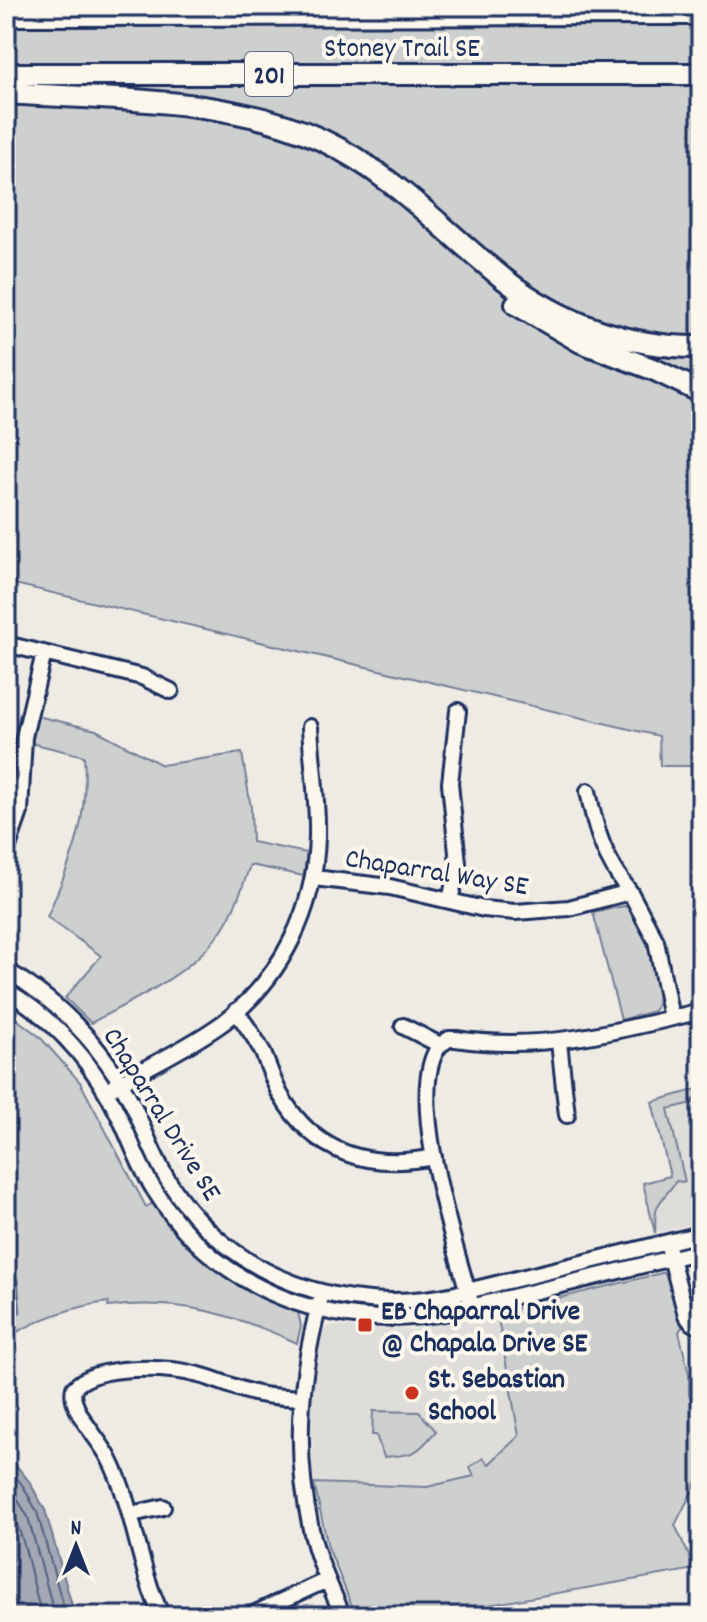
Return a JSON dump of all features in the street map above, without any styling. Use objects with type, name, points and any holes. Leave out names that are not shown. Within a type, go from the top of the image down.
[{"type":"highway","name":"Stoney Trail SE","points":[[6,15],[701,14]]},
{"type":"highway","name":"Stoney Trail SE","points":[[6,74],[701,74]]},
{"type":"highway","points":[[6,93],[190,106],[263,118],[324,141],[380,174],[506,280],[559,314],[625,339],[667,346],[701,347]]},
{"type":"highway","points":[[380,174],[483,275],[531,314],[581,342],[655,370],[701,392]]},
{"type":"street","points":[[6,644],[142,677],[171,691]]},
{"type":"street","points":[[6,852],[20,812],[23,744],[44,653]]},
{"type":"street","points":[[450,901],[458,863],[450,783],[458,711]]},
{"type":"street","points":[[310,727],[317,823],[314,878]]},
{"type":"street","points":[[588,791],[604,852],[656,941],[671,1018]]},
{"type":"street","name":"Chaparral Way SE","points":[[106,1092],[203,1036],[236,1011],[263,984],[289,946],[314,878],[390,887],[498,911],[540,912],[569,908],[630,892]]},
{"type":"street","name":"Chaparral Drive SE","points":[[6,970],[40,992],[73,1021],[100,1052],[121,1083],[169,1181],[203,1225],[261,1270],[322,1294],[389,1303],[432,1299],[701,1234]]},
{"type":"street","name":"Chaparral Drive SE","points":[[6,990],[40,1014],[87,1063],[106,1092],[155,1191],[192,1237],[221,1263],[251,1283],[275,1294],[318,1310],[353,1317],[402,1319],[473,1307],[701,1251]]},
{"type":"street","points":[[236,1011],[258,1043],[287,1105],[314,1136],[344,1153],[369,1160],[395,1163],[434,1157]]},
{"type":"street","points":[[473,1307],[428,1127],[427,1103],[433,1057],[440,1045],[449,1039],[506,1044],[559,1042],[701,1011]]},
{"type":"street","points":[[403,1026],[440,1045]]},
{"type":"street","points":[[559,1042],[567,1115]]},
{"type":"street","points":[[667,1242],[686,1315],[692,1323],[701,1327]]},
{"type":"street","points":[[322,1294],[309,1343],[301,1398],[300,1451],[311,1530],[327,1580],[343,1616]]},
{"type":"street","points":[[162,1616],[146,1576],[132,1514],[108,1457],[72,1402],[73,1391],[81,1381],[122,1371],[167,1369],[200,1375],[257,1394],[301,1398]]},
{"type":"street","points":[[132,1514],[163,1507]]},
{"type":"street","points":[[249,1616],[327,1580]]},
{"type":"shaded area","points":[[6,6],[701,6],[701,766],[660,766],[659,736],[6,582]]},
{"type":"shaded area","points":[[37,716],[96,730],[162,765],[242,753],[251,808],[252,842],[307,853],[304,876],[250,865],[223,928],[196,959],[146,994],[91,1023],[65,998],[101,956],[47,917],[77,839],[84,801],[84,756],[31,743]]},
{"type":"shaded area","points":[[624,906],[634,912],[645,932],[658,991],[654,1011],[621,1020],[593,912]]},
{"type":"shaded area","points":[[6,1011],[40,1037],[80,1082],[146,1207],[155,1202],[270,1299],[298,1312],[301,1326],[297,1343],[251,1324],[206,1311],[159,1305],[108,1307],[109,1302],[56,1315],[6,1338]]},
{"type":"shaded area","points":[[701,1088],[701,1222],[655,1233],[643,1183],[670,1176],[652,1102]]},
{"type":"shaded area","points":[[701,1088],[701,1092],[697,1093],[698,1099],[693,1103],[668,1109],[685,1182],[676,1181],[659,1205],[655,1233],[643,1183],[670,1176],[652,1102]]},
{"type":"shaded area","points":[[666,1273],[669,1279],[682,1327],[679,1332],[689,1374],[689,1395],[700,1411],[701,1474],[675,1525],[695,1569],[426,1616],[356,1616],[328,1547],[314,1483],[427,1487],[474,1476],[470,1467],[483,1458],[489,1464],[519,1436],[497,1313]]},
{"type":"shaded area","name":"St. Sebastian School","points":[[497,1313],[519,1436],[477,1475],[427,1487],[314,1483],[311,1411],[314,1375],[324,1330],[328,1326],[409,1330]]},
{"type":"shaded area","points":[[373,1411],[419,1412],[436,1431],[414,1452],[384,1457],[376,1435],[372,1435]]},
{"type":"water","points":[[6,1453],[29,1481],[45,1510],[75,1616],[6,1616]]},
{"type":"waterway","points":[[6,1256],[17,1280],[20,1312],[6,1314]]},
{"type":"place","name":"EB Chaparral Drive @ Chapala Drive SE","points":[[365,1325]]},
{"type":"place","name":"St. Sebastian School","points":[[412,1393]]}]
